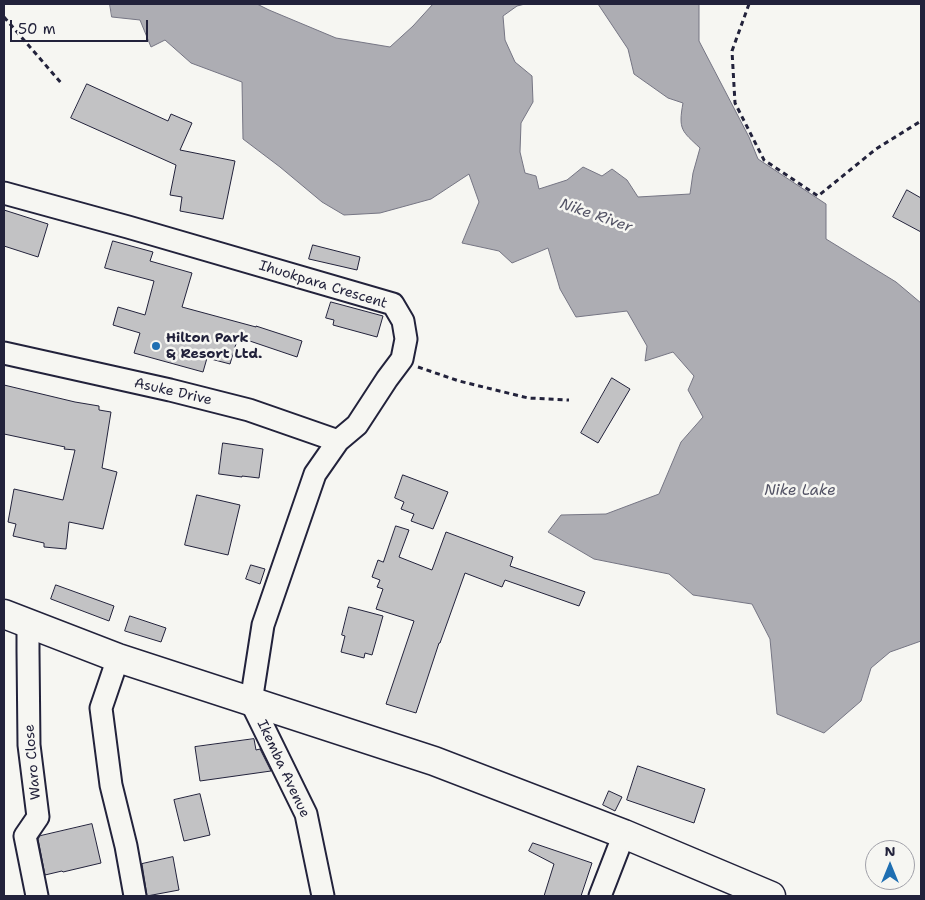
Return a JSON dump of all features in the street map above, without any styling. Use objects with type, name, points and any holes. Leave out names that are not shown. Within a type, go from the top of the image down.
[{"type":"street","name":"Ihuokpara Crescent","points":[[4,193],[392,304],[402,321],[406,339],[402,359],[357,425],[338,441],[315,474],[263,626],[251,702]]},
{"type":"street","name":"Asuke Drive","points":[[4,353],[170,390],[249,410],[338,441]]},
{"type":"street","points":[[16,619],[118,658],[434,761],[624,834],[771,896]]},
{"type":"street","name":"Waro Close","points":[[16,619],[28,652],[29,745],[38,816],[25,836],[37,896]]},
{"type":"street","points":[[118,658],[101,708],[111,785],[126,846],[135,896]]},
{"type":"street","name":"Ikemba Avenue","points":[[251,702],[306,814],[323,896]]},
{"type":"street","points":[[600,896],[624,834]]},
{"type":"path","points":[[749,4],[732,51],[735,103],[764,160],[818,196],[876,149],[921,121]]},
{"type":"path","points":[[4,17],[62,84]]},
{"type":"path","points":[[402,359],[418,367],[459,381],[528,398],[569,400]]},
{"type":"water","name":"Nike Lake","points":[[110,4],[257,4],[336,38],[390,47],[433,4],[525,4],[517,6],[503,16],[505,40],[515,62],[532,76],[533,102],[521,123],[520,152],[525,173],[536,176],[539,189],[567,180],[583,167],[602,176],[612,169],[627,180],[638,197],[690,194],[693,173],[700,148],[689,138],[681,125],[683,103],[668,98],[634,74],[628,49],[598,4],[699,4],[699,41],[749,137],[758,159],[826,204],[826,239],[896,282],[921,303],[921,641],[890,652],[871,668],[861,701],[824,733],[777,714],[770,639],[752,604],[693,595],[669,574],[594,559],[548,532],[561,515],[606,514],[659,494],[681,442],[703,417],[688,390],[694,376],[673,352],[645,361],[647,346],[627,311],[576,317],[560,289],[548,248],[512,263],[499,251],[462,243],[479,202],[469,174],[431,199],[380,213],[344,215],[322,202],[243,139],[242,82],[191,63],[165,40],[151,47],[140,20],[112,17]]},
{"type":"building","points":[[87,84],[168,121],[171,114],[192,123],[180,150],[235,161],[223,219],[180,211],[182,197],[170,195],[176,165],[71,118]]},
{"type":"building","points":[[907,190],[921,198],[921,232],[893,217]]},
{"type":"building","points":[[4,210],[48,224],[38,257],[4,246]]},
{"type":"building","points":[[113,241],[153,252],[150,261],[192,273],[182,307],[256,326],[302,341],[297,357],[238,337],[230,364],[207,358],[203,372],[134,353],[140,333],[113,325],[118,307],[145,315],[154,281],[105,268]]},
{"type":"building","points":[[313,245],[360,257],[357,270],[309,259]]},
{"type":"building","points":[[331,302],[383,316],[377,337],[333,325],[334,320],[326,318]]},
{"type":"building","points":[[612,378],[630,389],[598,443],[581,433]]},
{"type":"building","points":[[4,385],[99,406],[99,410],[111,412],[102,468],[117,472],[103,529],[69,522],[66,549],[44,547],[44,543],[13,536],[16,524],[8,522],[14,489],[63,500],[75,450],[4,434]]},
{"type":"building","points":[[223,443],[263,449],[259,478],[219,474]]},
{"type":"building","points":[[403,475],[448,492],[433,529],[411,521],[414,514],[401,509],[404,502],[395,498]]},
{"type":"building","points":[[197,495],[240,505],[228,555],[185,545]]},
{"type":"building","points":[[396,526],[409,530],[399,557],[432,570],[446,532],[513,557],[510,566],[585,592],[579,606],[505,580],[502,587],[465,573],[416,713],[386,704],[414,621],[376,609],[383,589],[377,587],[380,580],[372,577],[378,560],[383,562]]},
{"type":"building","points":[[251,565],[265,569],[260,584],[246,579]]},
{"type":"building","points":[[56,585],[114,606],[109,621],[51,599]]},
{"type":"building","points":[[349,607],[383,616],[372,655],[365,653],[364,658],[341,652],[345,636],[342,635]]},
{"type":"building","points":[[130,616],[166,628],[161,642],[125,631]]},
{"type":"building","points":[[254,739],[256,750],[260,749],[271,771],[200,781],[195,747]]},
{"type":"building","points":[[638,766],[705,789],[694,823],[627,800]]},
{"type":"building","points":[[609,791],[622,797],[615,811],[603,805]]},
{"type":"building","points":[[200,794],[210,835],[184,841],[174,800]]},
{"type":"building","points":[[92,824],[101,863],[45,875],[38,839],[40,836]]},
{"type":"building","points":[[533,843],[592,863],[581,896],[544,896],[554,864],[529,851]]},
{"type":"building","points":[[173,857],[179,890],[147,896],[142,864]]},
{"type":"place","name":"Hilton Park & Resort Ltd.","points":[[156,346]]},
{"type":"water label","name":"Nike River","points":[[596,216]]}]
